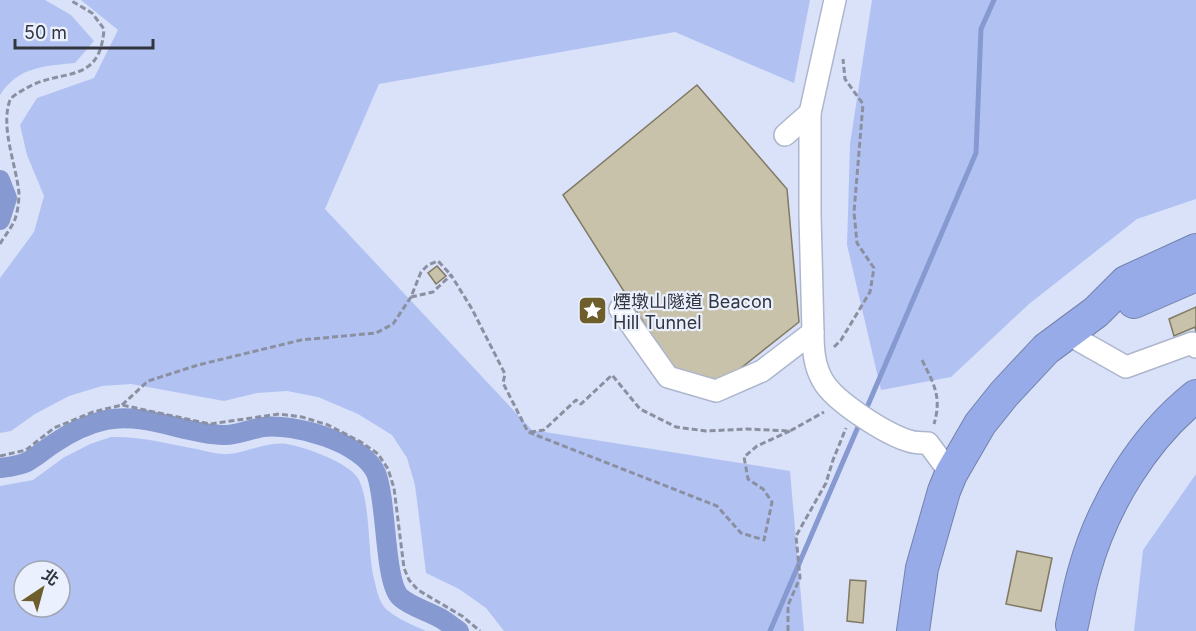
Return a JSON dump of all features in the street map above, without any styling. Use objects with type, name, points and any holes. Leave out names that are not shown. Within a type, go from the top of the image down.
[{"type":"highway","points":[[913,631],[921,568],[951,474],[980,424],[1004,393],[1046,349],[1096,312],[1126,282],[1196,250]]},
{"type":"highway","points":[[1096,312],[1134,302],[1196,275]]},
{"type":"highway","points":[[1072,625],[1087,562],[1116,496],[1145,448],[1169,420],[1196,396]]},
{"type":"street","points":[[835,0],[810,113],[813,349],[816,365],[822,379],[836,397],[896,436],[912,442],[928,443],[951,474]]},
{"type":"street","points":[[785,135],[810,113]]},
{"type":"street","points":[[620,309],[668,377],[716,392],[762,371],[813,332]]},
{"type":"street","points":[[1066,333],[1126,367],[1192,343],[1196,347]]},
{"type":"path","points":[[0,244],[16,218],[19,193],[6,146],[2,116],[10,98],[37,82],[85,71],[94,62],[103,42],[104,29],[92,14],[70,0]]},
{"type":"path","points":[[816,365],[841,340],[870,292],[874,268],[857,243],[854,212],[863,104],[845,80],[843,56]]},
{"type":"path","points":[[122,405],[148,381],[198,365],[301,340],[376,333],[393,324],[411,297],[421,272],[428,265],[438,261],[451,275],[472,309],[505,374],[503,383],[528,432],[717,506],[741,533],[764,540],[772,502],[763,489],[748,479],[744,457],[757,446],[825,411],[836,397]]},
{"type":"path","points":[[411,297],[433,292],[451,275]]},
{"type":"path","points":[[922,360],[935,386],[938,410],[928,443]]},
{"type":"path","points":[[528,432],[544,430],[576,400],[581,404],[612,375],[640,409],[676,428],[706,431],[747,429],[790,431]]},
{"type":"path","points":[[0,456],[26,450],[54,428],[93,412],[122,405],[210,424],[279,414],[302,417],[328,425],[361,441],[378,454],[388,469],[394,488],[404,568],[409,580],[418,590],[462,616],[480,631]]},
{"type":"path","points":[[788,631],[788,605],[800,578],[796,536],[826,483],[832,460],[855,410]]},
{"type":"shaded area","points":[[0,0],[45,0],[71,15],[94,41],[75,63],[42,67],[23,73],[0,95]]},
{"type":"shaded area","points":[[81,0],[810,0],[794,83],[675,32],[379,84],[325,209],[532,430],[790,471],[804,631],[504,631],[486,608],[459,589],[426,573],[415,485],[407,458],[392,435],[358,414],[318,397],[287,391],[257,393],[224,401],[131,384],[102,386],[69,396],[35,414],[11,431],[0,433],[0,278],[34,232],[44,196],[27,155],[20,125],[37,98],[94,78],[118,30]]},
{"type":"shaded area","points":[[872,0],[1196,0],[1196,199],[1137,219],[1029,304],[951,377],[881,390],[847,245],[850,144]]},
{"type":"shaded area","points":[[111,437],[154,441],[224,454],[271,444],[287,444],[305,448],[337,462],[354,474],[363,490],[371,564],[381,602],[395,616],[426,631],[0,631],[0,486],[33,480],[63,458],[90,444]]},
{"type":"shaded area","points":[[1196,474],[1196,631],[1134,631],[1143,550]]},
{"type":"building","points":[[697,85],[787,189],[799,322],[722,383],[675,372],[563,195]]},
{"type":"building","points":[[437,266],[446,276],[436,284],[428,273]]},
{"type":"building","points":[[1196,307],[1196,332],[1195,327],[1174,336],[1169,319]]},
{"type":"building","points":[[1017,551],[1052,558],[1041,611],[1006,604]]},
{"type":"building","points":[[850,580],[866,581],[863,623],[847,621]]},
{"type":"waterway","points":[[865,412],[976,153],[981,29],[994,0]]},
{"type":"waterway","points":[[0,180],[7,198],[0,220]]},
{"type":"waterway","points":[[0,468],[27,462],[59,440],[85,426],[121,418],[150,421],[209,434],[228,435],[263,427],[276,427],[292,428],[326,437],[357,452],[376,473],[380,485],[391,575],[400,597],[459,631]]},
{"type":"waterway","points":[[770,631],[861,420]]},
{"type":"place","name":"煙墩山隧道 Beacon Hill Tunnel","points":[[592,311]]}]
